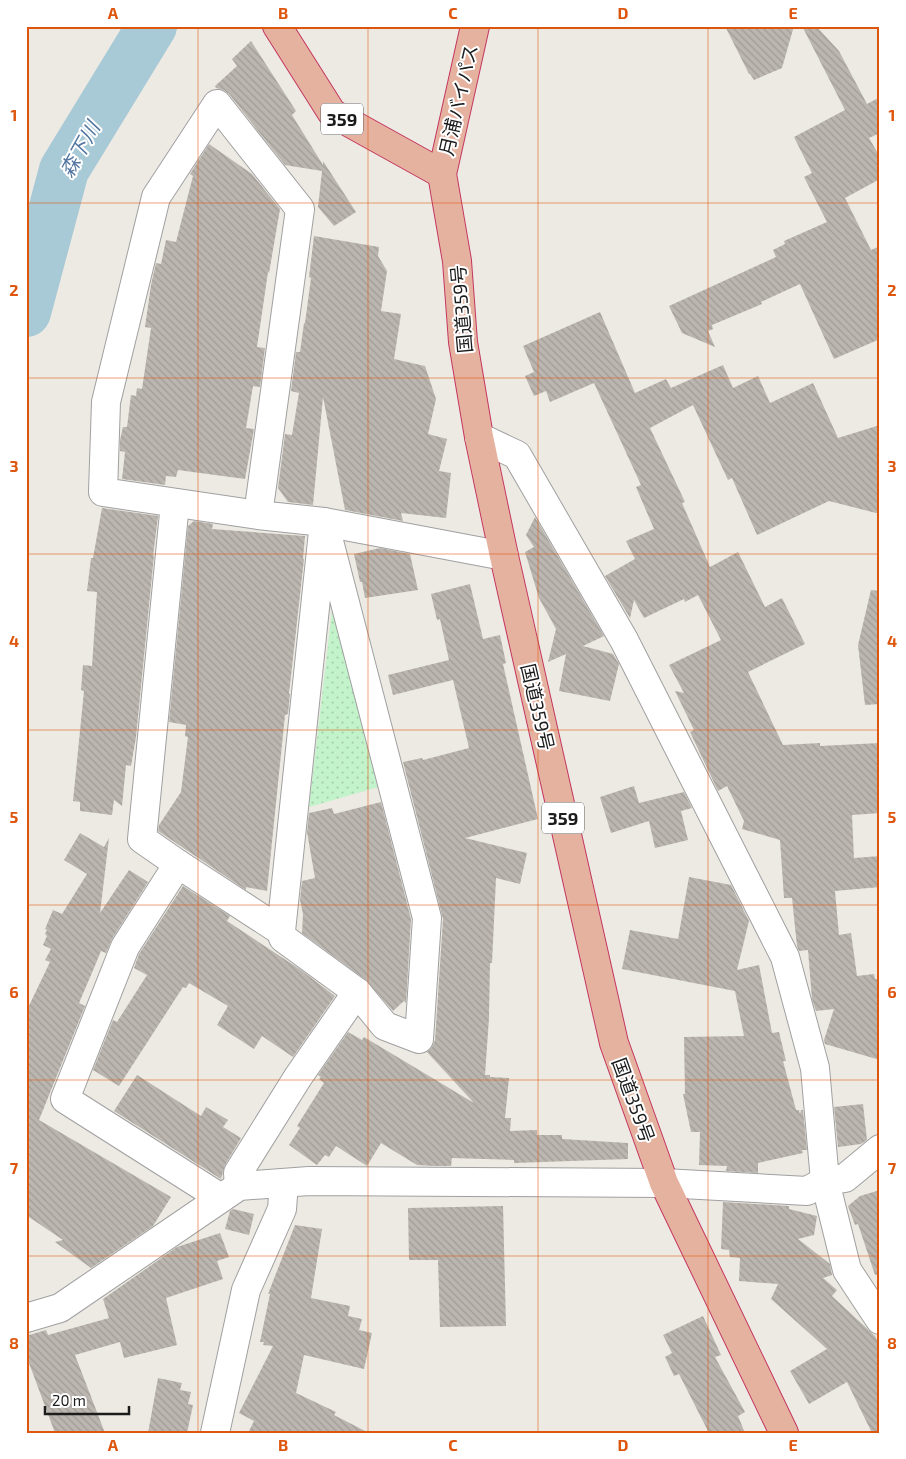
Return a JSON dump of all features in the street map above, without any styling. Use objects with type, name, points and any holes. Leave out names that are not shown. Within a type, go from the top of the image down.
[{"type":"highway","name":"359","points":[[277,26],[332,113],[442,174]]},
{"type":"highway","name":"月浦バイパス","points":[[442,174],[475,26]]},
{"type":"highway","name":"国道359号","points":[[442,174],[457,261],[463,342],[479,437],[614,1043],[664,1183],[784,1433]]},
{"type":"street","points":[[258,515],[300,209],[217,104],[156,197],[106,402],[103,492],[258,515],[324,522],[504,556]]},
{"type":"street","points":[[479,437],[517,455],[624,640],[785,957],[815,1068],[825,1180],[847,1270],[880,1320]]},
{"type":"street","points":[[175,503],[142,839],[282,931]]},
{"type":"street","points":[[324,522],[427,918],[419,1039],[385,1026],[357,992],[283,938],[282,931],[324,522]]},
{"type":"street","points":[[178,864],[125,947],[65,1099],[230,1192]]},
{"type":"street","points":[[230,1192],[238,1173],[298,1077],[357,992]]},
{"type":"street","points":[[26,1318],[60,1308],[230,1192],[284,1183],[319,1182],[664,1183],[807,1191],[825,1180],[845,1178],[880,1149]]},
{"type":"street","points":[[215,1433],[246,1290],[282,1209],[284,1183]]},
{"type":"green space","points":[[334,594],[382,786],[309,807]]},
{"type":"building","points":[[725,26],[794,26],[782,68],[754,80],[749,74]]},
{"type":"building","points":[[802,26],[816,26],[839,51],[867,104],[880,97],[880,133],[869,138],[880,157],[880,179],[845,198],[871,250],[880,246],[880,339],[834,359],[800,284],[761,302],[762,304],[712,325],[713,329],[708,331],[715,347],[682,333],[669,306],[776,257],[773,250],[785,244],[784,241],[827,222],[804,177],[812,173],[794,137],[845,110]]},
{"type":"building","points":[[251,41],[296,111],[292,115],[323,165],[323,161],[356,212],[334,226],[318,207],[322,171],[285,165],[229,94],[215,86],[237,66],[232,59]]},
{"type":"building","points":[[209,144],[252,174],[280,209],[257,347],[265,348],[260,387],[253,386],[246,428],[254,429],[245,479],[178,470],[176,477],[166,476],[165,485],[122,479],[125,452],[120,451],[120,440],[123,427],[127,427],[131,395],[136,396],[137,388],[142,389],[151,328],[145,327],[156,263],[161,264],[166,240],[176,242],[193,176],[190,174]]},
{"type":"building","points":[[314,236],[379,247],[378,256],[387,271],[381,311],[401,314],[394,359],[425,366],[436,399],[428,434],[447,439],[439,471],[451,473],[446,518],[401,513],[403,521],[345,510],[323,397],[313,505],[288,502],[278,488],[285,434],[292,435],[299,393],[291,391],[296,352],[300,352],[305,323]]},
{"type":"building","points":[[600,312],[635,393],[666,379],[671,388],[723,365],[733,388],[758,376],[770,403],[813,383],[838,438],[880,425],[880,514],[829,501],[757,535],[732,478],[728,480],[693,405],[650,428],[685,502],[682,503],[710,567],[738,552],[765,607],[782,598],[805,644],[748,672],[783,745],[820,743],[820,746],[880,743],[880,813],[852,815],[854,858],[880,856],[880,887],[835,891],[839,935],[851,933],[857,976],[874,974],[875,979],[880,979],[880,1060],[825,1044],[824,1040],[834,1009],[816,1011],[812,999],[808,950],[799,951],[792,898],[784,898],[780,840],[742,829],[744,821],[727,786],[718,791],[690,732],[694,730],[675,691],[684,693],[669,665],[721,640],[698,595],[685,602],[684,599],[644,618],[634,600],[630,618],[605,576],[635,559],[626,541],[654,529],[636,487],[641,485],[594,383],[550,402],[546,391],[534,396],[525,376],[534,372],[523,346]]},
{"type":"building","points":[[102,508],[158,516],[136,737],[131,766],[126,765],[122,806],[114,800],[112,815],[80,811],[80,802],[73,801],[84,691],[81,690],[83,665],[92,666],[97,592],[87,591],[91,558],[93,558]]},
{"type":"building","points":[[535,517],[604,636],[583,646],[613,654],[619,664],[610,701],[559,691],[566,654],[548,662],[556,629],[539,598],[525,552],[534,547],[526,535]]},
{"type":"building","points":[[194,521],[213,524],[212,529],[305,536],[288,714],[285,715],[267,891],[246,887],[246,890],[158,831],[159,825],[181,792],[188,737],[185,736],[186,725],[169,722],[188,526]]},
{"type":"building","points":[[380,548],[410,554],[418,590],[365,598],[354,554]]},
{"type":"building","points":[[470,584],[483,639],[500,635],[506,663],[503,664],[538,819],[465,838],[527,853],[520,884],[496,878],[485,1075],[509,1078],[505,1118],[511,1118],[510,1131],[537,1130],[537,1135],[562,1135],[562,1139],[628,1143],[628,1159],[514,1163],[514,1160],[452,1158],[451,1166],[417,1165],[381,1143],[367,1166],[336,1146],[329,1157],[325,1155],[317,1165],[289,1145],[300,1128],[297,1126],[324,1083],[319,1079],[321,1077],[318,1075],[348,1032],[362,1040],[364,1037],[474,1103],[427,1052],[435,1040],[443,919],[403,762],[422,758],[423,760],[469,748],[453,680],[393,695],[388,675],[449,660],[440,619],[437,620],[431,594]]},
{"type":"building","points":[[871,590],[880,591],[880,704],[865,705],[858,645]]},
{"type":"building","points":[[634,786],[639,803],[684,792],[692,808],[681,811],[688,840],[655,848],[649,821],[611,833],[600,797]]},
{"type":"building","points":[[381,802],[411,919],[406,1003],[404,1001],[393,1011],[366,980],[302,933],[303,914],[300,900],[302,881],[315,878],[307,832],[309,813],[332,808],[334,814]]},
{"type":"building","points":[[80,833],[104,847],[109,838],[100,913],[129,870],[148,882],[112,939],[106,953],[101,951],[79,1003],[85,1006],[39,1120],[171,1197],[153,1226],[91,1268],[55,1242],[63,1240],[26,1215],[26,1012],[50,962],[45,960],[51,949],[43,945],[47,936],[45,934],[47,930],[45,929],[53,910],[62,914],[87,874],[64,860]]},
{"type":"building","points":[[689,877],[731,885],[749,921],[737,970],[759,965],[772,1033],[779,1032],[786,1061],[783,1061],[796,1110],[799,1110],[800,1114],[801,1110],[803,1110],[807,1150],[802,1150],[803,1153],[758,1163],[758,1173],[726,1171],[727,1166],[699,1165],[700,1132],[691,1132],[683,1094],[685,1094],[684,1037],[744,1036],[735,991],[622,969],[630,930],[678,939]]},
{"type":"building","points":[[183,886],[230,916],[227,921],[301,970],[335,996],[293,1057],[262,1036],[254,1049],[217,1025],[228,1006],[189,983],[186,988],[183,987],[119,1086],[93,1070],[113,1020],[117,1022],[147,975],[134,968],[139,954]]},
{"type":"building","points":[[137,1075],[201,1116],[206,1107],[228,1120],[223,1127],[241,1138],[225,1165],[221,1179],[114,1111]]},
{"type":"building","points":[[863,1104],[867,1140],[861,1144],[838,1147],[834,1107]]},
{"type":"building","points":[[880,1190],[880,1274],[875,1275],[858,1224],[855,1225],[848,1206],[860,1196]]},
{"type":"building","points":[[723,1202],[789,1206],[789,1209],[817,1216],[814,1235],[798,1239],[830,1264],[832,1275],[823,1278],[837,1290],[832,1296],[875,1336],[880,1346],[880,1433],[872,1433],[847,1382],[809,1404],[790,1371],[827,1349],[771,1299],[778,1284],[739,1281],[740,1258],[730,1257],[729,1250],[721,1249]]},
{"type":"building","points":[[503,1206],[506,1326],[440,1327],[438,1260],[409,1260],[408,1208]]},
{"type":"building","points":[[233,1209],[254,1214],[249,1235],[225,1229],[230,1211]]},
{"type":"building","points":[[295,1225],[322,1229],[311,1298],[350,1306],[348,1316],[362,1319],[359,1330],[372,1333],[364,1369],[304,1355],[296,1393],[336,1412],[334,1415],[369,1433],[248,1433],[254,1421],[239,1413],[273,1346],[263,1345],[264,1342],[260,1342],[270,1294],[268,1294]]},
{"type":"building","points":[[220,1233],[229,1257],[217,1261],[223,1279],[166,1298],[177,1345],[124,1358],[120,1342],[75,1355],[105,1433],[55,1433],[26,1355],[26,1336],[46,1330],[48,1335],[109,1318],[103,1299],[177,1247]]},
{"type":"building","points":[[703,1316],[721,1355],[715,1357],[745,1412],[738,1416],[745,1433],[709,1433],[679,1374],[674,1376],[665,1357],[672,1353],[663,1335]]},
{"type":"building","points":[[158,1378],[182,1383],[180,1390],[191,1392],[188,1404],[193,1405],[187,1433],[148,1433]]},
{"type":"waterway","points":[[124,26],[137,50]]},
{"type":"waterway","name":"森下川","points":[[26,312],[64,170],[152,26]]}]
